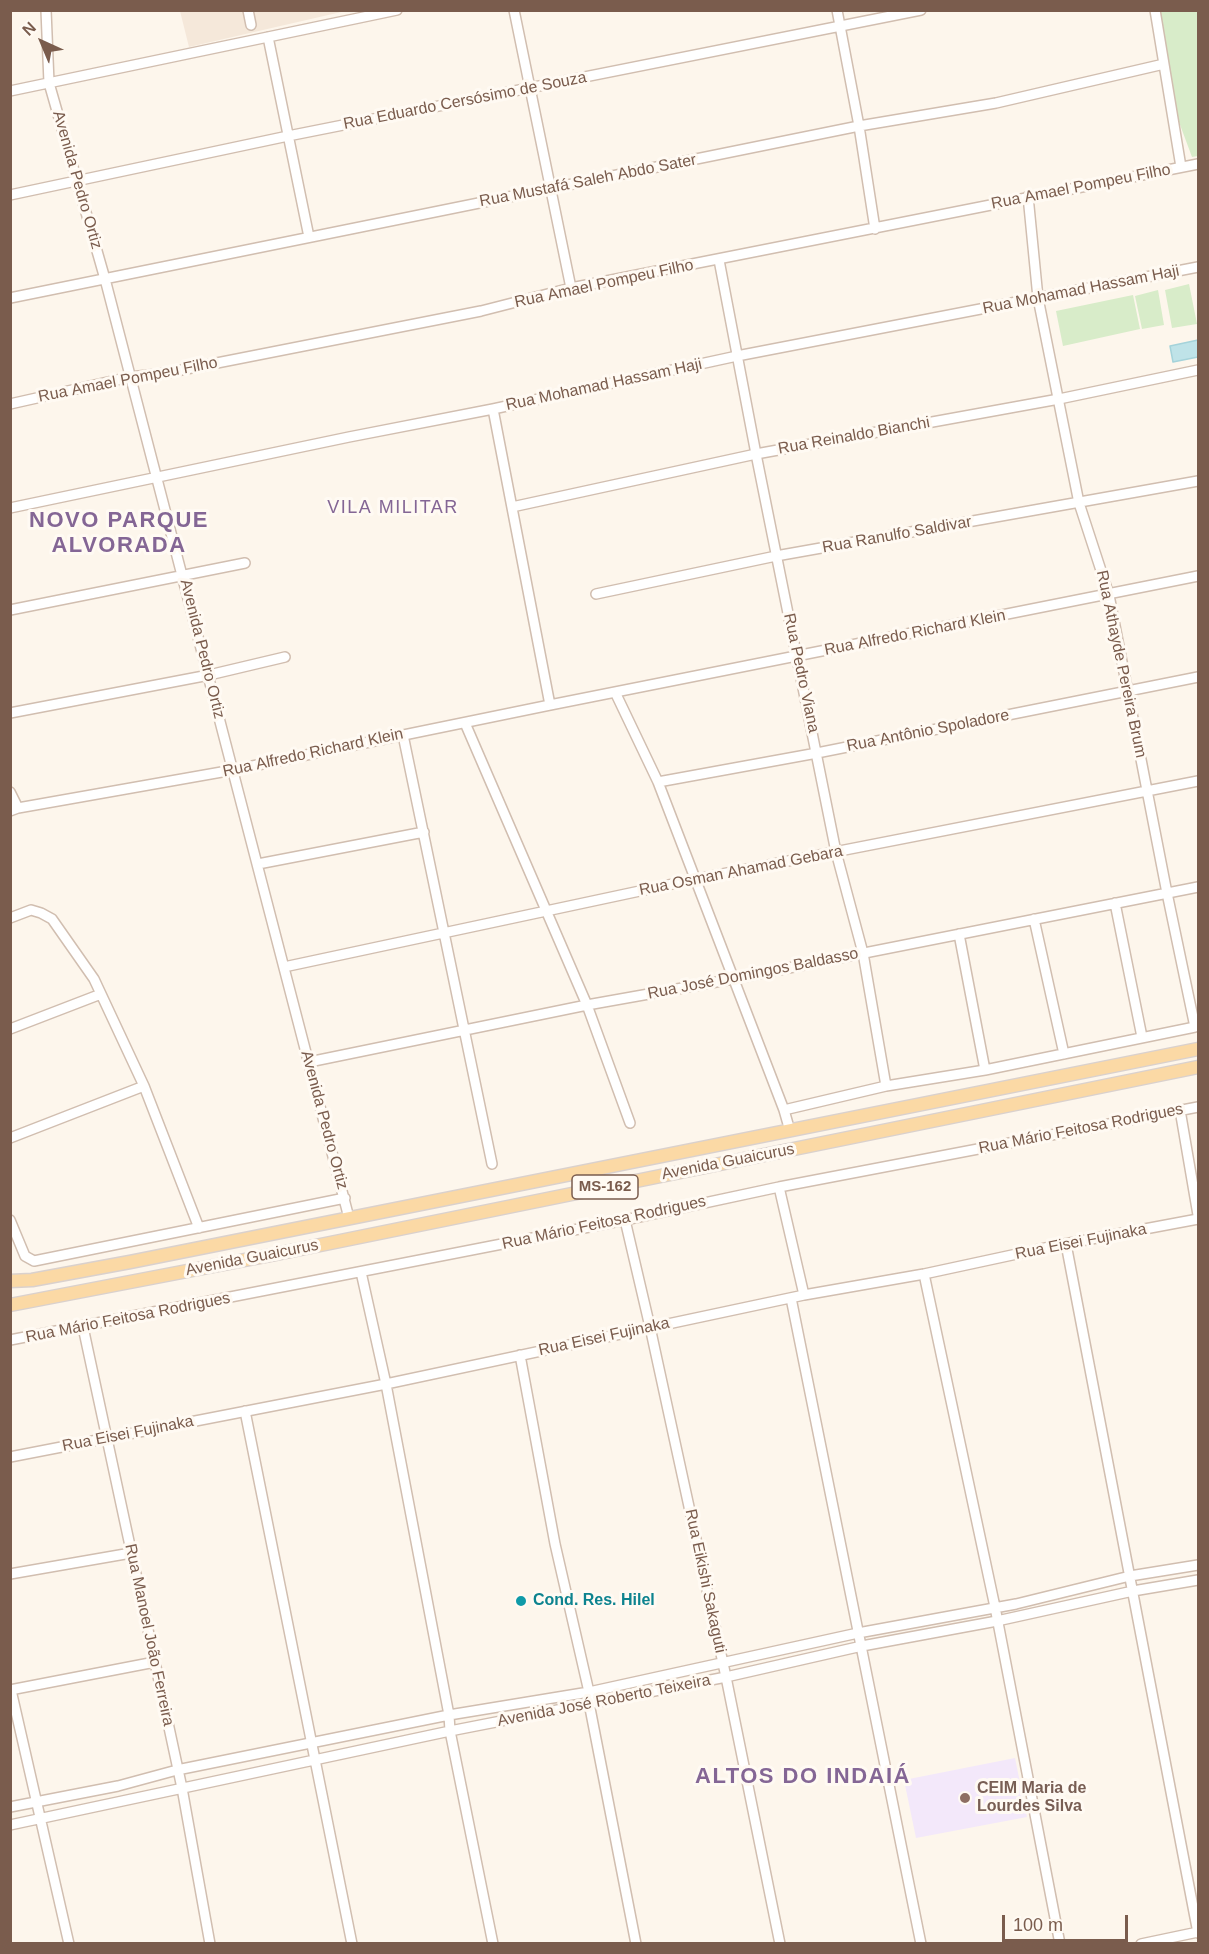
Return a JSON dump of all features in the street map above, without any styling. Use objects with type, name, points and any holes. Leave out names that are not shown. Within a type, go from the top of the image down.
[{"type":"main road","name":"Avenida Guaicurus","points":[[10,1281],[32,1280],[1198,1049]]},
{"type":"main road","name":"Avenida Guaicurus","points":[[10,1305],[287,1252],[1198,1067]]},
{"type":"street","name":"Avenida Pedro Ortiz","points":[[46,10],[49,83],[158,477],[349,1218]]},
{"type":"street","points":[[249,10],[251,25]]},
{"type":"street","points":[[10,91],[398,10]]},
{"type":"street","points":[[514,10],[571,288]]},
{"type":"street","points":[[837,10],[859,126],[875,229]]},
{"type":"street","name":"Rua Eduardo Cersósimo de Souza","points":[[10,195],[288,136],[921,10]]},
{"type":"street","points":[[1155,10],[1181,167]]},
{"type":"street","points":[[268,37],[309,237]]},
{"type":"street","name":"Rua Mustafá Saleh Abdo Sater","points":[[10,298],[859,126],[996,103],[1164,64]]},
{"type":"street","name":"Rua Amael Pompeu Filho","points":[[10,404],[130,377],[166,373],[469,313],[571,288],[1198,164]]},
{"type":"street","name":"Rua Athayde Pereira Brum","points":[[1028,196],[1038,298],[1079,503],[1109,595],[1195,1027],[1143,1037]]},
{"type":"street","name":"Rua Pedro Viana","points":[[719,260],[836,852],[863,953],[886,1086]]},
{"type":"street","name":"Rua Mohamad Hassam Haji","points":[[10,508],[349,436],[493,409],[738,356],[1198,267]]},
{"type":"street","name":"Rua Reinaldo Bianchi","points":[[512,507],[756,454],[1059,399],[1198,370]]},
{"type":"street","points":[[493,409],[550,705]]},
{"type":"street","name":"Rua Ranulfo Saldivar","points":[[596,594],[777,556],[1198,481]]},
{"type":"street","points":[[10,610],[245,563]]},
{"type":"street","name":"Rua Alfredo Richard Klein","points":[[14,810],[233,770],[1198,576]]},
{"type":"street","points":[[10,713],[209,675],[285,657]]},
{"type":"street","name":"Rua Antônio Spoladore","points":[[658,782],[817,753],[1198,677]]},
{"type":"street","points":[[615,692],[658,782],[784,1110],[790,1131]]},
{"type":"street","points":[[465,723],[587,1005],[630,1123]]},
{"type":"street","points":[[403,735],[492,1164]]},
{"type":"street","name":"Rua Osman Ahamad Gebara","points":[[284,967],[696,879],[1198,781]]},
{"type":"street","points":[[10,792],[14,810]]},
{"type":"street","points":[[258,864],[424,832]]},
{"type":"street","name":"Rua José Domingos Baldasso","points":[[309,1062],[465,1029],[733,979],[1198,887]]},
{"type":"street","points":[[784,1110],[886,1086],[985,1070],[1143,1037],[1115,903]]},
{"type":"street","points":[[10,918],[31,910],[52,919],[94,979],[144,1086],[200,1228]]},
{"type":"street","points":[[1034,919],[1064,1054]]},
{"type":"street","points":[[959,934],[985,1070]]},
{"type":"street","points":[[10,1029],[101,994]]},
{"type":"street","points":[[10,1138],[144,1086]]},
{"type":"street","name":"Rua Mário Feitosa Rodrigues","points":[[10,1340],[625,1220],[779,1187],[1198,1107]]},
{"type":"street","points":[[1180,1110],[1198,1217]]},
{"type":"street","points":[[779,1187],[804,1295]]},
{"type":"street","points":[[10,1220],[25,1256],[34,1261],[345,1198]]},
{"type":"street","name":"Rua Eisei Fujinaka","points":[[10,1457],[386,1384],[804,1295],[924,1274],[1198,1217]]},
{"type":"street","name":"Rua Eikishi Sakaguti","points":[[625,1220],[726,1677],[780,1944]]},
{"type":"street","points":[[1066,1244],[1198,1932],[1141,1944]]},
{"type":"street","points":[[362,1272],[386,1384],[449,1715],[450,1731],[493,1944]]},
{"type":"street","points":[[924,1274],[995,1607],[1060,1944]]},
{"type":"street","points":[[791,1298],[921,1944]]},
{"type":"street","name":"Rua Manoel João Ferreira","points":[[83,1327],[182,1788],[210,1944]]},
{"type":"street","points":[[520,1354],[555,1544],[589,1692],[589,1703],[636,1944]]},
{"type":"street","points":[[245,1411],[352,1944]]},
{"type":"street","points":[[10,1574],[131,1553]]},
{"type":"street","name":"Avenida José Roberto Teixeira","points":[[10,1807],[118,1786],[177,1770],[449,1715],[589,1692],[858,1633],[1016,1604],[1130,1576],[1198,1565]]},
{"type":"street","name":"Avenida José Roberto Teixeira","points":[[10,1825],[450,1731],[726,1677],[1133,1591],[1198,1580]]},
{"type":"street","points":[[69,1944],[11,1690],[155,1662]]},
{"type":"shaded area","points":[[350,10],[189,47],[180,11]]},
{"type":"shaded area","name":"CEIM Maria de Lourdes Silva","points":[[1015,1758],[1027,1817],[916,1838],[904,1780]]},
{"type":"green space","points":[[1159,11],[1198,11],[1198,156],[1192,157],[1179,122]]},
{"type":"green space","points":[[1189,284],[1197,324],[1172,328],[1165,290]]},
{"type":"green space","points":[[1158,290],[1164,325],[1142,329],[1135,296]]},
{"type":"green space","points":[[1133,295],[1140,329],[1063,346],[1056,311]]},
{"type":"water","points":[[1198,340],[1198,357],[1173,362],[1170,346]]},
{"type":"place","name":"Cond. Res. Hilel","points":[[521,1601]]},
{"type":"place","name":"CEIM Maria de Lourdes Silva","points":[[965,1798]]},
{"type":"district","name":"VILA MILITAR","points":[[393,508]]},
{"type":"district","name":"NOVO PARQUE ALVORADA","points":[[119,534]]},
{"type":"district","name":"ALTOS DO INDAIÁ","points":[[803,1777]]}]
